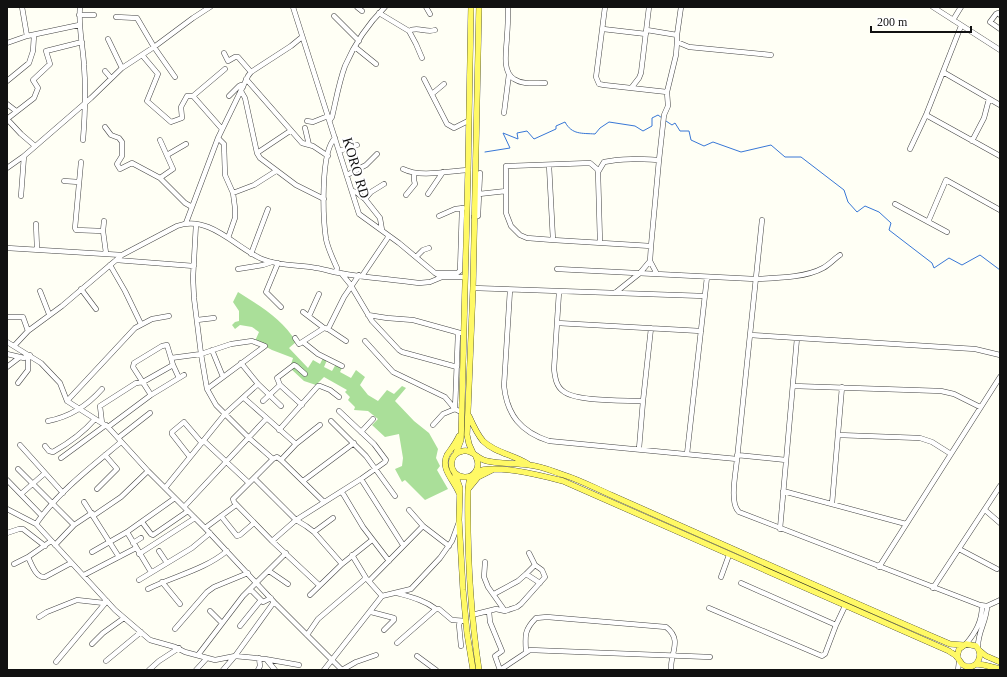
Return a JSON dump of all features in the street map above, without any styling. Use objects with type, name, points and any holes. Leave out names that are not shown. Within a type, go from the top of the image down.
[{"type":"main road","points":[[471,7],[468,170],[464,208],[463,263],[465,277],[461,334],[461,432],[460,443],[451,464],[460,486],[459,520],[463,622],[473,670]]},
{"type":"main road","points":[[478,7],[473,288],[468,415],[468,440],[478,464],[468,490],[467,547],[472,614],[479,670]]},
{"type":"main road","points":[[468,415],[485,443],[530,465]]},
{"type":"main road","points":[[460,495],[446,470],[445,464],[447,457],[461,432]]},
{"type":"main road","points":[[455,454],[464,450],[488,461],[530,465],[568,476],[950,644],[973,644],[986,656],[1000,662]]},
{"type":"main road","points":[[455,474],[466,478],[483,469],[513,471],[563,481],[949,651],[965,668],[976,664],[984,664],[1000,669]]},
{"type":"main road","points":[[468,490],[478,477],[493,470]]},
{"type":"main road","points":[[958,659],[959,649],[964,644]]},
{"type":"main road","points":[[976,664],[980,658],[979,650]]},
{"type":"street","points":[[22,7],[27,36]]},
{"type":"street","points":[[80,7],[79,25],[82,42],[85,103],[83,140]]},
{"type":"street","points":[[7,168],[24,156],[85,103],[122,68],[210,7]]},
{"type":"street","name":"KORO RD","points":[[293,7],[359,215],[382,230],[435,273],[442,277],[465,277]]},
{"type":"street","points":[[357,7],[362,12]]},
{"type":"street","points":[[307,121],[313,122],[332,117],[345,68],[355,47],[384,7]]},
{"type":"street","points":[[426,7],[430,14]]},
{"type":"street","points":[[504,113],[509,74],[506,59],[508,7]]},
{"type":"street","points":[[605,7],[596,77],[599,84],[667,92]]},
{"type":"street","points":[[632,87],[641,73],[649,7]]},
{"type":"street","points":[[657,274],[650,261],[651,246],[664,115],[668,106],[667,92],[676,55],[681,7]]},
{"type":"street","points":[[933,7],[1000,50]]},
{"type":"street","points":[[954,20],[961,7]]},
{"type":"street","points":[[379,12],[409,31],[422,58]]},
{"type":"street","points":[[1000,15],[998,13],[996,14],[990,22],[1000,29]]},
{"type":"street","points":[[79,15],[94,15]]},
{"type":"street","points":[[334,16],[359,41]]},
{"type":"street","points":[[116,17],[137,18],[154,47],[175,77]]},
{"type":"street","points":[[7,43],[27,36],[79,25]]},
{"type":"street","points":[[910,149],[926,115],[961,26]]},
{"type":"street","points":[[409,31],[414,28],[425,31],[435,30]]},
{"type":"street","points":[[603,29],[677,35]]},
{"type":"street","points":[[7,81],[29,63],[33,51],[34,35]]},
{"type":"street","points":[[186,223],[218,138],[246,79],[251,72],[274,58],[302,37]]},
{"type":"street","points":[[108,39],[122,68]]},
{"type":"street","points":[[35,146],[20,134],[7,119],[35,96],[38,88],[33,80],[50,64],[46,51],[82,42]]},
{"type":"street","points":[[677,42],[690,46],[771,56]]},
{"type":"street","points":[[355,47],[376,64]]},
{"type":"street","points":[[224,53],[228,61],[238,57],[251,72]]},
{"type":"street","points":[[142,55],[158,74],[147,101],[169,122],[182,118],[181,107],[187,96],[193,96],[225,69]]},
{"type":"street","points":[[105,71],[111,78]]},
{"type":"street","points":[[943,72],[1000,106]]},
{"type":"street","points":[[509,74],[513,79],[524,83],[545,83]]},
{"type":"street","points":[[246,79],[303,144],[309,145],[328,156]]},
{"type":"street","points":[[424,79],[447,124],[450,127],[454,128],[468,121]]},
{"type":"street","points":[[432,94],[444,84]]},
{"type":"street","points":[[229,96],[241,85],[257,153],[262,160],[296,185],[324,199]]},
{"type":"street","points":[[193,96],[222,129]]},
{"type":"street","points":[[972,141],[984,118],[989,99]]},
{"type":"street","points":[[7,104],[16,112]]},
{"type":"street","points":[[926,115],[1000,156]]},
{"type":"street","points":[[104,127],[111,135],[120,138],[122,142],[122,156],[117,164],[120,168],[132,163],[160,178],[182,201],[192,208]]},
{"type":"street","points":[[305,128],[309,145]]},
{"type":"street","points":[[257,153],[290,130]]},
{"type":"street","points":[[218,138],[224,144],[225,176],[233,193],[235,218],[228,238]]},
{"type":"street","points":[[335,138],[330,145],[328,156],[324,199],[326,240],[339,273],[351,286],[372,321],[400,351],[457,367]]},
{"type":"street","points":[[160,140],[173,169],[160,178]]},
{"type":"street","points":[[167,155],[186,144]]},
{"type":"street","points":[[339,150],[357,146]]},
{"type":"street","points":[[347,175],[366,165],[377,154]]},
{"type":"street","points":[[21,196],[24,156]]},
{"type":"street","points":[[651,246],[526,238],[516,232],[511,226],[506,213],[506,166],[590,164],[630,159],[659,160]]},
{"type":"street","points":[[81,162],[76,229],[103,231]]},
{"type":"street","points":[[600,242],[598,172],[604,162]]},
{"type":"street","points":[[590,164],[597,169],[598,172]]},
{"type":"street","points":[[549,165],[553,240]]},
{"type":"street","points":[[403,169],[414,173],[468,170]]},
{"type":"street","points":[[233,193],[254,185],[276,171]]},
{"type":"street","points":[[428,194],[443,172]]},
{"type":"street","points":[[406,195],[415,184],[414,173]]},
{"type":"street","points":[[474,217],[478,216],[480,173]]},
{"type":"street","points":[[928,222],[946,180],[1000,210]]},
{"type":"street","points":[[64,181],[79,182]]},
{"type":"street","points":[[365,199],[375,189],[384,184]]},
{"type":"street","points":[[352,191],[356,192],[365,199],[380,218],[382,230]]},
{"type":"street","points":[[479,194],[506,191]]},
{"type":"street","points":[[895,204],[947,232]]},
{"type":"street","points":[[440,216],[455,209],[464,208]]},
{"type":"street","points":[[251,254],[268,209]]},
{"type":"street","points":[[762,220],[737,457],[734,498],[736,509],[739,512],[780,529],[984,606],[1000,600]]},
{"type":"street","points":[[104,221],[103,231],[106,253]]},
{"type":"street","points":[[14,346],[28,331],[49,314],[62,306],[122,255],[177,226],[186,223],[210,228],[251,254],[272,262],[316,268],[339,273],[419,283],[430,282],[442,277]]},
{"type":"street","points":[[36,224],[37,249]]},
{"type":"street","points":[[196,224],[194,298],[207,389],[215,403],[250,438],[274,459]]},
{"type":"street","points":[[295,338],[298,344],[326,329],[351,286],[361,275],[389,236]]},
{"type":"street","points":[[7,248],[122,255]]},
{"type":"street","points":[[416,257],[423,250],[429,248]]},
{"type":"street","points":[[557,269],[755,279],[784,277],[813,271],[822,268],[840,254]]},
{"type":"street","points":[[116,260],[194,266]]},
{"type":"street","points":[[615,293],[640,273],[650,261]]},
{"type":"street","points":[[238,269],[272,262]]},
{"type":"street","points":[[278,263],[266,292],[281,308]]},
{"type":"street","points":[[435,273],[458,273],[463,263]]},
{"type":"street","points":[[110,265],[126,291],[141,324]]},
{"type":"street","points":[[687,454],[707,277]]},
{"type":"street","points":[[473,288],[704,296]]},
{"type":"street","points":[[81,289],[96,309]]},
{"type":"street","points":[[510,290],[504,386],[505,398],[515,419],[538,438],[549,441],[687,454],[786,460]]},
{"type":"street","points":[[40,291],[49,314]]},
{"type":"street","points":[[558,292],[554,369],[556,380],[562,391],[576,398],[643,401]]},
{"type":"street","points":[[309,316],[319,294]]},
{"type":"street","points":[[303,312],[326,329],[346,341]]},
{"type":"street","points":[[368,315],[413,320],[461,334],[457,367],[455,408]]},
{"type":"street","points":[[67,401],[135,328],[152,319],[168,316]]},
{"type":"street","points":[[10,317],[23,317],[28,331]]},
{"type":"street","points":[[197,320],[214,318]]},
{"type":"street","points":[[557,323],[700,331]]},
{"type":"street","points":[[639,449],[651,328]]},
{"type":"street","points":[[750,335],[975,349],[1000,355]]},
{"type":"street","points":[[780,529],[797,338]]},
{"type":"street","points":[[171,358],[201,354],[231,344],[252,341],[265,346],[207,389]]},
{"type":"street","points":[[365,341],[394,372],[444,397],[461,412]]},
{"type":"street","points":[[7,342],[42,363],[60,383],[67,401],[105,425],[342,670],[356,662],[376,655]]},
{"type":"street","points":[[303,342],[318,354],[342,366]]},
{"type":"street","points":[[151,395],[133,367],[134,362],[164,346],[167,346],[179,378]]},
{"type":"street","points":[[212,350],[224,377]]},
{"type":"street","points":[[7,354],[24,358],[29,356]]},
{"type":"street","points":[[18,382],[28,370],[29,356]]},
{"type":"street","points":[[7,367],[20,357]]},
{"type":"street","points":[[242,363],[258,384],[281,406]]},
{"type":"street","points":[[105,425],[100,406],[136,383],[143,382],[173,365]]},
{"type":"street","points":[[302,405],[280,385],[277,378],[294,365],[305,374]]},
{"type":"street","points":[[61,458],[105,425],[184,375]]},
{"type":"street","points":[[879,567],[1000,377]]},
{"type":"street","points":[[165,488],[226,414],[258,384]]},
{"type":"street","points":[[263,401],[280,385]]},
{"type":"street","points":[[279,430],[319,386],[330,390],[339,397]]},
{"type":"street","points":[[793,386],[941,390],[954,394],[980,407]]},
{"type":"street","points":[[832,504],[842,387]]},
{"type":"street","points":[[48,421],[67,416],[93,399],[102,389]]},
{"type":"street","points":[[244,398],[296,444]]},
{"type":"street","points":[[433,425],[443,414],[455,408]]},
{"type":"street","points":[[272,541],[296,520],[361,480],[385,462],[386,460],[374,444],[339,411]]},
{"type":"street","points":[[36,524],[63,493],[150,413]]},
{"type":"street","points":[[142,522],[153,535],[186,509],[266,418]]},
{"type":"street","points":[[45,446],[49,451],[53,452],[89,427],[95,419]]},
{"type":"street","points":[[361,432],[373,419]]},
{"type":"street","points":[[331,421],[354,443],[376,469],[395,496]]},
{"type":"street","points":[[190,457],[172,434],[172,432],[182,422],[184,422],[203,442],[249,483]]},
{"type":"street","points":[[281,460],[296,444],[320,425]]},
{"type":"street","points":[[838,435],[904,436],[920,438],[932,442],[951,454]]},
{"type":"street","points":[[303,481],[354,443]]},
{"type":"street","points":[[20,445],[63,493]]},
{"type":"street","points":[[97,488],[117,469],[105,455]]},
{"type":"street","points":[[320,585],[272,541],[236,505],[234,499],[277,457],[324,502]]},
{"type":"street","points":[[18,469],[74,525]]},
{"type":"street","points":[[55,545],[74,525],[121,497],[148,471]]},
{"type":"street","points":[[21,494],[45,473]]},
{"type":"street","points":[[254,478],[296,520],[314,532],[342,564]]},
{"type":"street","points":[[7,480],[42,516]]},
{"type":"street","points":[[361,480],[403,545]]},
{"type":"street","points":[[933,588],[1000,486]]},
{"type":"street","points":[[783,491],[906,524]]},
{"type":"street","points":[[342,492],[372,540],[389,561]]},
{"type":"street","points":[[92,552],[127,532],[175,498]]},
{"type":"street","points":[[84,502],[119,557]]},
{"type":"street","points":[[205,528],[236,505]]},
{"type":"street","points":[[7,509],[36,524],[71,563],[84,575],[106,602],[154,642],[179,648],[186,652],[207,658],[219,660],[235,656],[259,658],[299,665]]},
{"type":"street","points":[[409,510],[423,526],[449,546]]},
{"type":"street","points":[[985,510],[1000,523]]},
{"type":"street","points":[[221,516],[237,536],[254,523]]},
{"type":"street","points":[[140,554],[195,518]]},
{"type":"street","points":[[314,532],[333,518]]},
{"type":"street","points":[[324,670],[371,612],[382,596],[411,589],[440,558],[449,546],[459,520]]},
{"type":"street","points":[[307,635],[318,619],[389,561],[423,526]]},
{"type":"street","points":[[7,533],[23,529],[45,546]]},
{"type":"street","points":[[127,532],[151,572]]},
{"type":"street","points":[[139,580],[192,548],[210,533]]},
{"type":"street","points":[[133,543],[141,538]]},
{"type":"street","points":[[310,595],[342,564],[372,540]]},
{"type":"street","points":[[14,564],[28,557],[51,541]]},
{"type":"street","points":[[84,575],[136,548]]},
{"type":"street","points":[[959,549],[997,569]]},
{"type":"street","points":[[160,551],[167,563]]},
{"type":"street","points":[[148,590],[162,582],[212,562],[227,551]]},
{"type":"street","points":[[198,655],[243,596],[286,553]]},
{"type":"street","points":[[472,614],[496,609],[505,611],[521,604],[545,577],[542,570],[535,565],[530,553]]},
{"type":"street","points":[[721,577],[729,555]]},
{"type":"street","points":[[352,556],[367,579],[382,596]]},
{"type":"street","points":[[28,557],[38,576],[42,577],[45,577],[71,563]]},
{"type":"street","points":[[485,562],[484,577],[488,587],[505,611]]},
{"type":"street","points":[[494,594],[518,581],[535,565]]},
{"type":"street","points":[[269,571],[288,584]]},
{"type":"street","points":[[174,629],[214,587],[248,573]]},
{"type":"street","points":[[526,574],[540,583]]},
{"type":"street","points":[[162,582],[180,604]]},
{"type":"street","points":[[741,583],[836,625]]},
{"type":"street","points":[[250,590],[263,602],[273,600]]},
{"type":"street","points":[[396,593],[419,599],[436,609],[439,609],[452,620],[463,622]]},
{"type":"street","points":[[39,617],[47,612],[77,600],[106,602]]},
{"type":"street","points":[[240,626],[261,600]]},
{"type":"street","points":[[223,670],[235,656],[273,600]]},
{"type":"street","points":[[56,662],[106,602]]},
{"type":"street","points":[[709,608],[822,656],[825,654],[845,606]]},
{"type":"street","points":[[964,644],[974,634],[981,618],[984,606]]},
{"type":"street","points":[[979,650],[978,639],[986,616],[984,606]]},
{"type":"street","points":[[397,643],[436,609]]},
{"type":"street","points":[[210,611],[222,623]]},
{"type":"street","points":[[488,611],[490,622],[502,651],[495,656],[500,670],[530,650],[710,657]]},
{"type":"street","points":[[371,612],[394,618],[394,620],[384,630]]},
{"type":"street","points":[[526,652],[526,633],[529,625],[536,618],[547,617],[666,627],[672,631],[675,639],[671,670]]},
{"type":"street","points":[[92,644],[106,630],[124,618]]},
{"type":"street","points":[[461,646],[458,626],[463,622]]},
{"type":"street","points":[[106,661],[141,632]]},
{"type":"street","points":[[149,670],[159,661],[179,648]]},
{"type":"street","points":[[417,656],[436,670]]},
{"type":"street","points":[[196,670],[207,658]]},
{"type":"street","points":[[258,670],[260,666],[259,658]]},
{"type":"street","points":[[265,659],[275,670]]},
{"type":"street","points":[[958,659],[958,670]]},
{"type":"green space","points":[[238,292],[255,302],[285,326],[296,342],[289,348],[308,368],[313,360],[320,364],[323,358],[327,360],[324,367],[332,371],[336,364],[342,368],[340,372],[351,378],[356,370],[365,377],[360,385],[368,395],[378,401],[387,390],[394,394],[402,386],[406,388],[395,401],[414,421],[429,433],[438,449],[436,458],[440,466],[437,470],[448,489],[425,500],[405,480],[402,482],[395,469],[402,466],[403,458],[399,434],[385,437],[372,425],[378,419],[368,411],[354,410],[355,407],[348,400],[350,397],[345,392],[347,390],[324,377],[316,385],[304,381],[290,368],[293,358],[272,350],[255,341],[259,332],[252,327],[240,325],[235,329],[232,325],[239,321],[239,311],[233,302]]},
{"type":"waterway","points":[[485,152],[510,148],[503,133],[518,139],[517,133],[527,131],[534,139],[556,129],[556,126],[565,122],[574,131],[582,133],[595,134],[600,128],[609,122],[635,126],[643,131],[652,126],[652,118],[658,115],[662,118]]},
{"type":"waterway","points":[[666,121],[672,125],[675,123],[680,131],[689,131],[691,140],[704,146],[713,142],[741,152],[771,145],[785,157],[801,157],[844,190],[848,202],[857,212],[865,206],[879,212],[891,223],[889,230],[932,263],[934,268],[949,258],[962,265],[980,255],[1000,270]]}]
